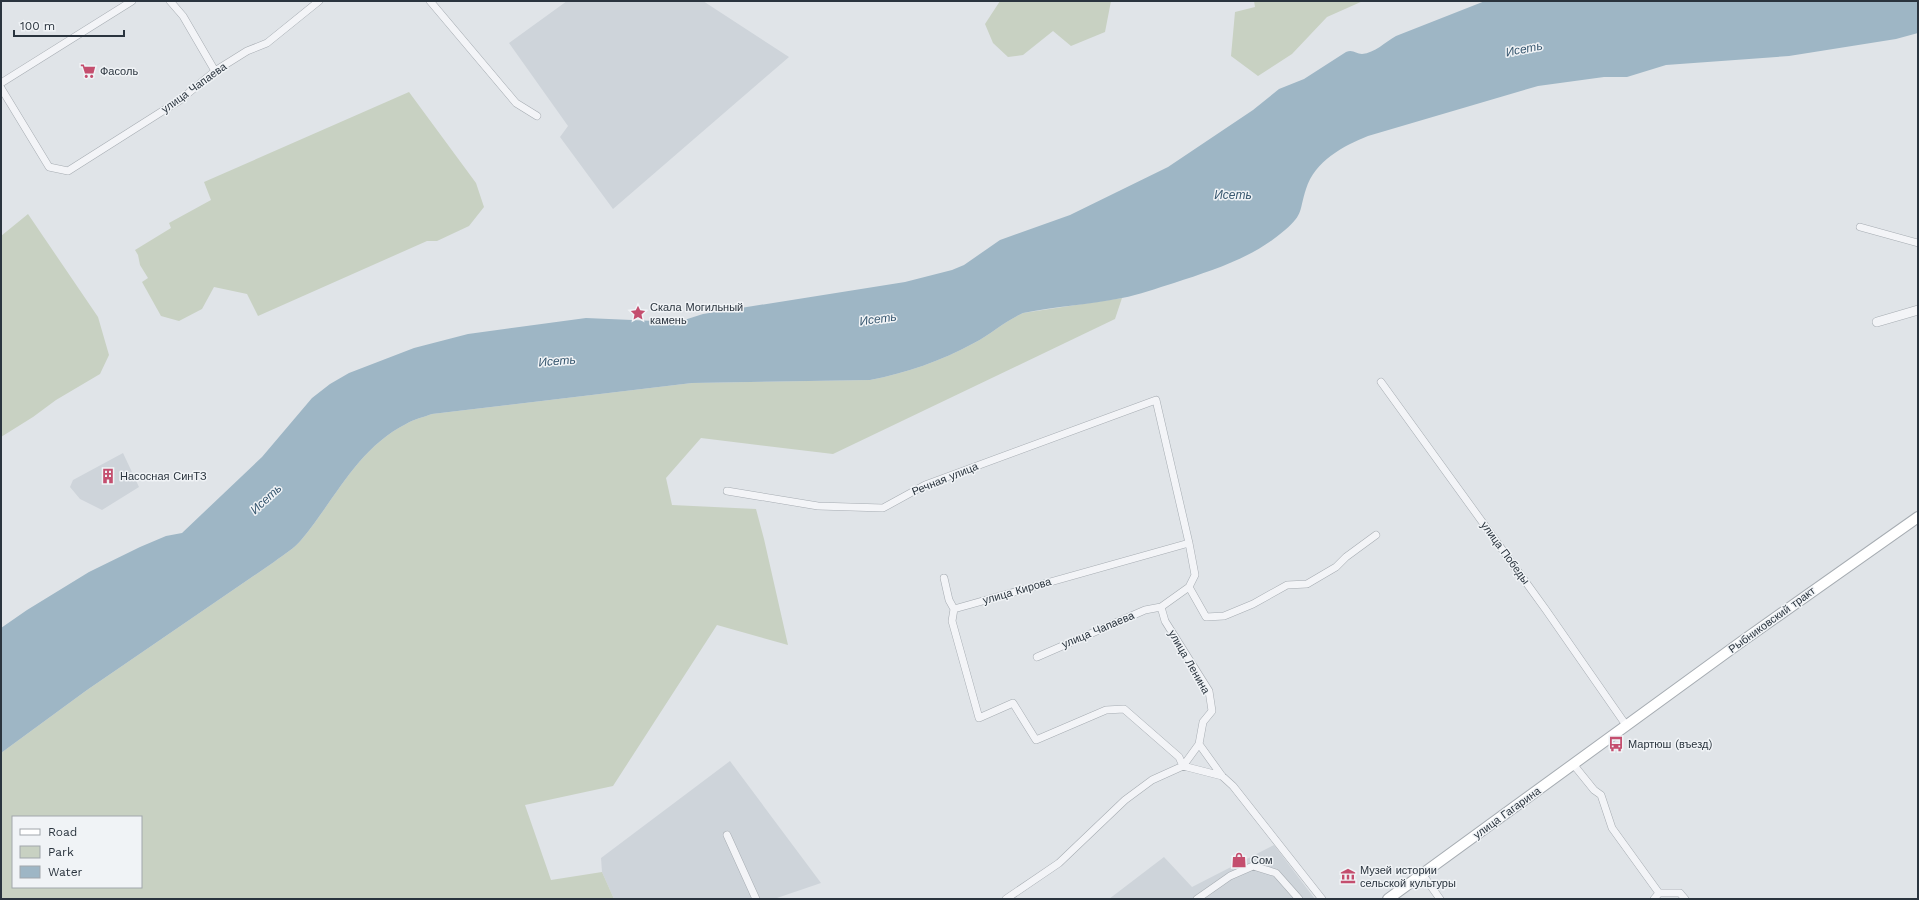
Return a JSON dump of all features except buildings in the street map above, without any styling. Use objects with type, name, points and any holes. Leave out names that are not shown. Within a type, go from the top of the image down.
[{"type":"main road","name":"Рыбниковский тракт","points":[[1626,725],[1827,580],[1918,517]]},
{"type":"main road","name":"улица Гагарина","points":[[1388,899],[1423,875],[1626,725]]},
{"type":"street","points":[[1,83],[132,1]]},
{"type":"street","points":[[170,1],[183,16],[215,71]]},
{"type":"street","name":"улица Чапаева","points":[[1,88],[49,167],[68,172],[180,100],[215,71],[247,51],[267,43],[318,1]]},
{"type":"street","points":[[430,1],[516,103],[537,116]]},
{"type":"street","points":[[1860,227],[1918,243]]},
{"type":"street","points":[[1877,322],[1918,310]]},
{"type":"street","name":"улица Победы","points":[[1380,382],[1546,610],[1626,725]]},
{"type":"street","name":"Речная улица","points":[[727,491],[818,506],[883,508],[925,485],[1156,400],[1189,543]]},
{"type":"street","points":[[1189,587],[1206,617],[1224,616],[1288,585],[1307,584],[1336,567],[1346,557],[1376,535]]},
{"type":"street","points":[[1161,607],[1189,587],[1195,575],[1189,543]]},
{"type":"street","name":"улица Кирова","points":[[954,609],[1189,543]]},
{"type":"street","points":[[944,578],[949,600],[954,609],[952,621],[978,718],[1013,703],[1036,740],[1106,710],[1124,709],[1179,757],[1183,766]]},
{"type":"street","name":"улица Чапаева","points":[[1037,657],[1145,610],[1161,607]]},
{"type":"street","name":"улица Ленина","points":[[1161,607],[1165,621],[1209,691],[1212,711],[1202,722],[1199,744]]},
{"type":"street","points":[[1006,899],[1059,863],[1125,800],[1152,780],[1183,766],[1199,744],[1222,776],[1233,786],[1322,899]]},
{"type":"street","points":[[1573,764],[1594,790],[1601,795],[1612,828],[1659,893]]},
{"type":"street","points":[[1183,766],[1222,776]]},
{"type":"street","points":[[727,835],[756,899]]},
{"type":"street","points":[[1197,899],[1230,876],[1253,866],[1276,873],[1300,899]]},
{"type":"street","points":[[1423,875],[1440,899]]},
{"type":"street","points":[[1654,899],[1659,893]]},
{"type":"street","points":[[1659,893],[1680,893],[1685,899]]},
{"type":"shaded area","points":[[567,1],[703,1],[789,57],[613,209],[560,137],[568,126],[509,43]]},
{"type":"shaded area","points":[[123,453],[139,487],[102,510],[80,499],[70,487],[73,480]]},
{"type":"shaded area","points":[[730,761],[821,883],[774,899],[614,899],[602,872],[601,858]]},
{"type":"shaded area","points":[[1274,845],[1315,899],[1109,899],[1164,857],[1192,887]]},
{"type":"green space","points":[[1000,1],[1111,1],[1105,32],[1071,46],[1053,31],[1023,55],[1008,57],[993,43],[985,24]]},
{"type":"green space","points":[[1254,1],[1363,1],[1327,17],[1292,54],[1258,76],[1231,56],[1235,12],[1255,7]]},
{"type":"green space","points":[[409,92],[476,183],[484,207],[469,226],[437,241],[427,241],[258,316],[247,294],[214,287],[202,309],[179,321],[161,316],[142,282],[148,278],[140,265],[138,255],[135,250],[171,228],[169,223],[211,200],[204,182]]},
{"type":"green space","points":[[28,214],[98,317],[109,355],[100,374],[56,400],[33,417],[1,437],[1,236]]},
{"type":"green space","points":[[1122,298],[1115,319],[833,454],[701,438],[666,478],[672,505],[756,509],[788,645],[717,625],[613,786],[525,805],[551,880],[602,872],[614,899],[1,899],[1,753],[87,690],[274,562],[292,548],[299,542],[348,476],[361,461],[389,434],[406,424],[432,414],[692,383],[870,380],[897,374],[936,361],[962,349],[1023,313]]},
{"type":"water","name":"Исеть","points":[[1485,1],[1918,1],[1918,33],[1896,39],[1789,56],[1666,65],[1627,77],[1604,77],[1538,86],[1368,136],[1340,150],[1323,163],[1310,179],[1298,216],[1291,225],[1273,240],[1246,256],[1203,273],[1135,295],[1023,313],[962,349],[923,366],[897,374],[870,380],[692,383],[432,414],[416,419],[389,434],[374,447],[348,476],[314,523],[299,542],[292,548],[274,562],[87,690],[1,753],[1,628],[27,610],[89,572],[166,536],[182,533],[262,457],[312,398],[330,384],[349,373],[414,348],[468,334],[586,318],[678,322],[703,314],[905,282],[952,270],[964,265],[1000,240],[1070,215],[1168,167],[1253,110],[1279,89],[1304,79],[1346,52],[1351,51],[1362,54],[1371,52],[1396,36]]},
{"type":"place","name":"Фасоль","points":[[88,71]]},
{"type":"place","name":"Скала Могильный камень","points":[[638,313]]},
{"type":"place","name":"Насосная СинТЗ","points":[[108,476]]},
{"type":"place","name":"Мартюш (въезд)","points":[[1616,744]]},
{"type":"place","name":"Сом","points":[[1239,860]]},
{"type":"place","name":"Музей истории сельской культуры","points":[[1348,876]]}]
